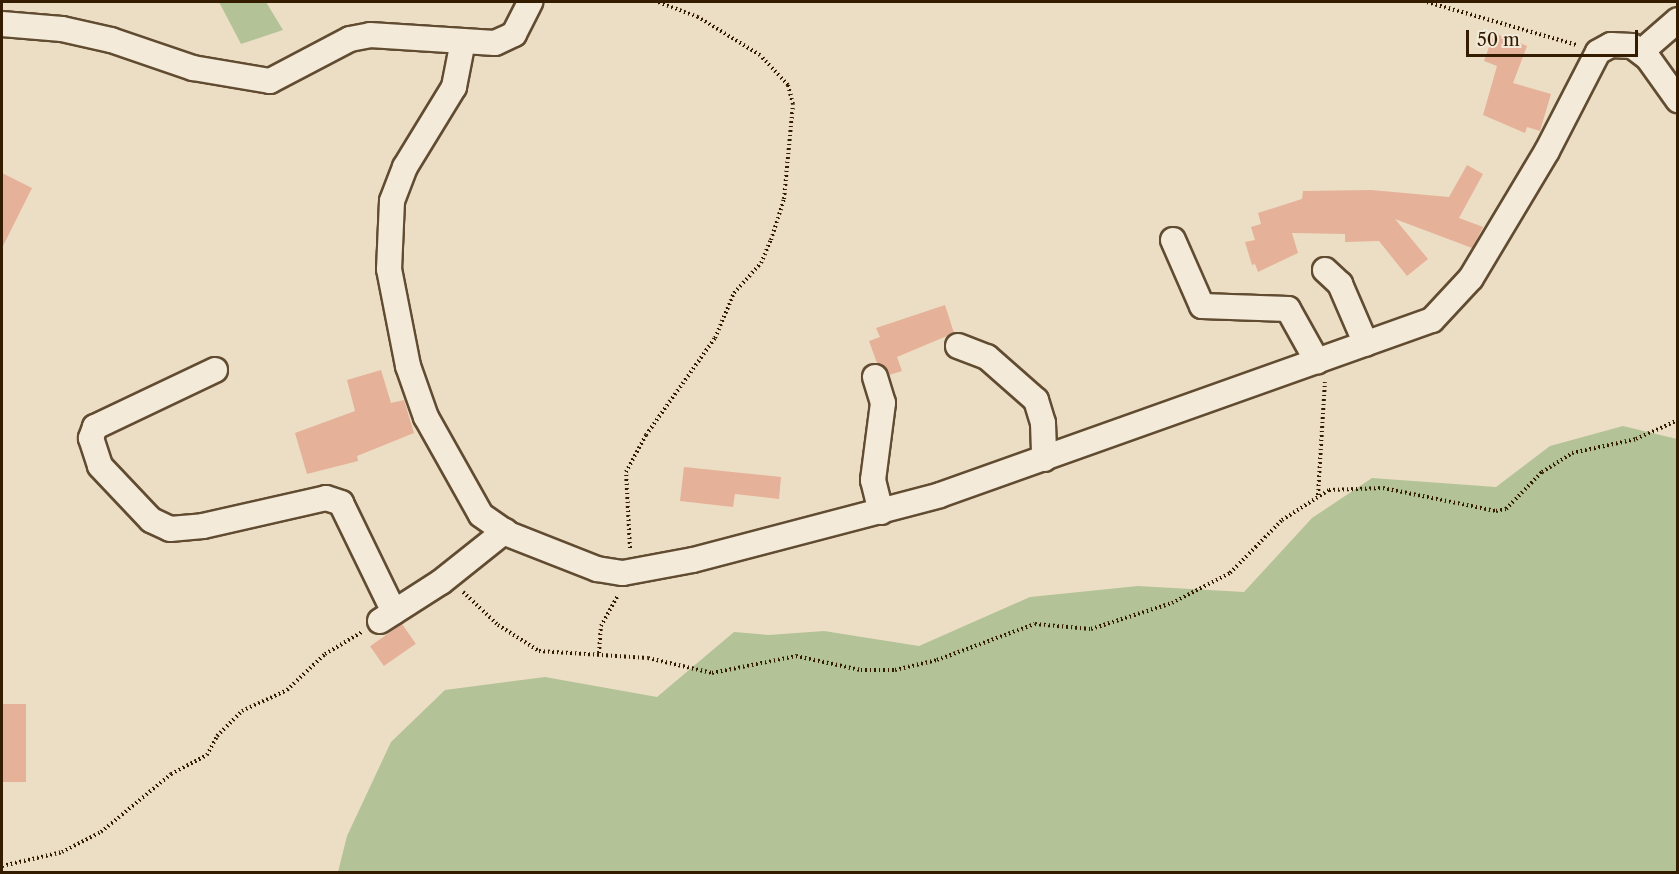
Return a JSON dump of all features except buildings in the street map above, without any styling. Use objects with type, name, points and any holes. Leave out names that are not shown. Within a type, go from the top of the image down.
[{"type":"street","points":[[2,24],[111,40],[193,68],[270,81],[350,39],[370,35],[495,43],[514,34],[530,2]]},
{"type":"street","points":[[1641,52],[1677,20]]},
{"type":"street","points":[[463,41],[454,87],[396,183],[388,225],[388,268],[395,318],[426,417],[481,515],[505,531],[597,569],[630,572],[881,512],[1044,459],[1432,320],[1454,302],[1548,151],[1598,52],[1620,44],[1641,52],[1677,100]]},
{"type":"street","points":[[1173,240],[1202,306],[1288,309],[1322,359]]},
{"type":"street","points":[[1325,270],[1340,284],[1366,344]]},
{"type":"street","points":[[958,346],[987,357],[1036,400],[1043,423],[1044,459]]},
{"type":"street","points":[[215,370],[95,428],[91,438],[100,466],[151,520],[170,529],[203,526],[326,498],[341,503],[387,617],[448,576],[505,531]]},
{"type":"street","points":[[875,377],[883,403],[873,480],[881,512]]},
{"type":"path","points":[[598,653],[601,626],[630,572],[627,472],[646,435],[715,338],[734,293],[761,263],[784,199],[793,105],[788,85],[760,55],[698,17],[658,2]]},
{"type":"path","points":[[1427,2],[1598,52]]},
{"type":"path","points":[[1318,495],[1322,359]]},
{"type":"path","points":[[448,576],[498,625],[531,649],[598,653],[712,673],[796,656],[877,671],[937,660],[1035,624],[1102,627],[1172,603],[1230,573],[1282,520],[1318,495],[1359,487],[1383,488],[1496,511],[1506,509],[1542,472],[1572,453],[1636,439],[1677,420]]},
{"type":"path","points":[[2,866],[62,852],[101,832],[171,774],[207,755],[217,736],[242,711],[287,690],[325,654],[387,617]]},
{"type":"green space","points":[[219,2],[266,2],[283,30],[241,44]]},
{"type":"green space","points":[[1623,426],[1677,439],[1677,872],[338,872],[347,836],[391,742],[445,690],[545,677],[657,697],[734,632],[769,635],[824,631],[919,646],[1030,597],[1138,586],[1244,592],[1312,518],[1372,478],[1496,487],[1550,446]]}]
